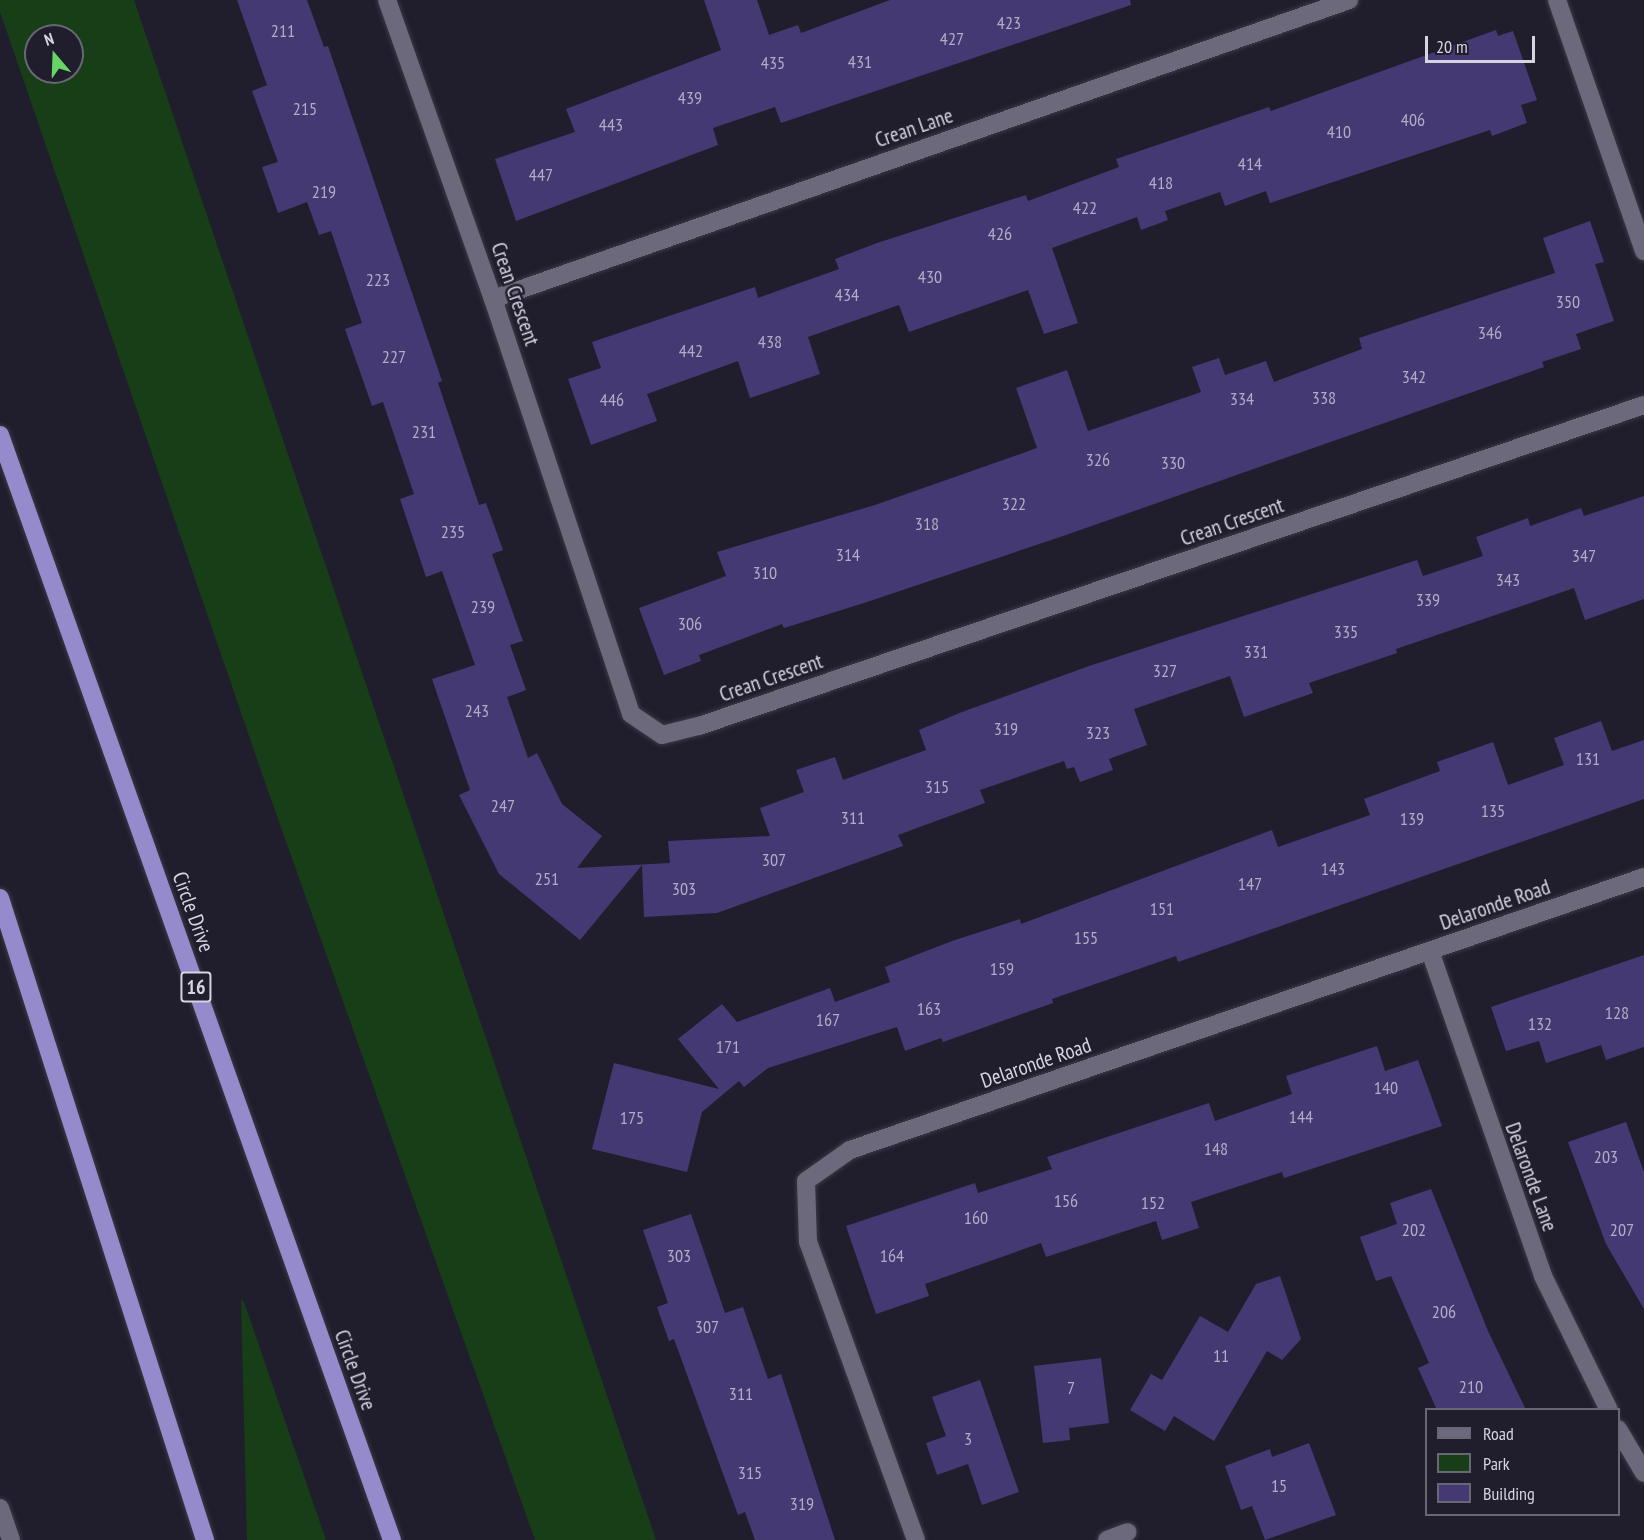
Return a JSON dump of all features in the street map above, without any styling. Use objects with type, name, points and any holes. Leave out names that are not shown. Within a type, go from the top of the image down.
[{"type":"highway","name":"Circle Drive","points":[[0,435],[392,1540]]},
{"type":"highway","points":[[0,898],[205,1540]]},
{"type":"street","name":"Crean Crescent","points":[[387,0],[493,299],[631,714],[662,735],[710,723],[1644,405]]},
{"type":"street","name":"Crean Lane","points":[[493,299],[1349,0]]},
{"type":"street","points":[[1557,0],[1644,251]]},
{"type":"street","name":"Delaronde Road","points":[[916,1540],[808,1242],[806,1181],[850,1150],[1644,877]]},
{"type":"street","name":"Delaronde Lane","points":[[1430,951],[1543,1276],[1608,1408]]},
{"type":"street","points":[[1620,1433],[1644,1473]]},
{"type":"street","points":[[0,1508],[11,1540]]},
{"type":"street","points":[[1107,1540],[1128,1532]]},
{"type":"green space","points":[[0,0],[134,0],[656,1540],[535,1540],[267,788],[25,84],[84,84],[84,24],[24,24],[24,82],[0,12]]},
{"type":"green space","points":[[241,1299],[244,1302],[326,1540],[247,1540]]},
{"type":"building","points":[[237,0],[307,0],[324,47],[328,46],[442,381],[438,383],[479,505],[486,503],[503,550],[492,554],[523,641],[510,645],[526,690],[507,697],[528,758],[537,753],[562,804],[602,836],[577,868],[670,863],[668,841],[770,836],[760,808],[804,792],[796,770],[835,757],[843,780],[926,750],[919,730],[962,712],[1089,666],[1417,560],[1423,576],[1483,556],[1476,537],[1528,518],[1530,526],[1581,508],[1584,516],[1644,496],[1644,599],[1585,620],[1574,588],[1396,649],[1397,653],[1309,683],[1313,693],[1244,717],[1230,676],[1134,709],[1147,745],[1109,759],[1113,770],[1080,782],[1074,767],[1067,769],[1064,761],[980,790],[985,803],[898,835],[903,846],[717,913],[644,917],[642,865],[580,940],[499,874],[459,795],[470,790],[432,679],[475,665],[442,571],[426,577],[400,499],[414,494],[383,402],[372,406],[345,329],[362,323],[331,231],[319,235],[307,202],[278,213],[262,167],[278,162],[252,91],[267,85]]},
{"type":"building","points":[[704,0],[757,0],[769,35],[798,25],[801,33],[890,0],[1130,0],[1131,5],[781,123],[775,107],[713,128],[718,145],[516,221],[495,159],[575,132],[566,109],[721,50]]},
{"type":"building","points":[[1496,30],[1498,36],[1513,31],[1537,100],[1521,105],[1527,123],[1492,136],[1490,130],[1270,203],[1266,191],[1225,206],[1220,192],[1165,211],[1168,220],[1141,230],[1137,217],[1052,248],[1078,323],[1044,334],[1028,290],[909,332],[899,305],[808,337],[820,374],[750,398],[738,361],[647,394],[657,421],[591,445],[568,379],[601,368],[592,342],[755,287],[758,298],[839,269],[835,259],[877,243],[1026,195],[1028,201],[1119,167],[1116,159],[1269,107],[1271,111]]},
{"type":"building","points":[[1590,221],[1604,262],[1595,264],[1614,321],[1576,334],[1581,349],[1542,362],[1544,367],[1066,535],[864,603],[784,628],[782,624],[699,655],[701,661],[664,675],[639,608],[726,576],[717,552],[875,505],[1037,448],[1016,388],[1067,370],[1088,431],[1201,392],[1192,367],[1219,358],[1225,375],[1266,361],[1274,382],[1362,349],[1359,338],[1555,273],[1543,238]]},
{"type":"building","points":[[1601,721],[1612,751],[1644,740],[1644,799],[1178,962],[1176,956],[1052,999],[1053,1003],[943,1042],[941,1038],[905,1051],[897,1027],[768,1068],[744,1087],[739,1081],[702,1112],[687,1172],[592,1149],[614,1063],[719,1089],[678,1039],[722,1004],[737,1022],[830,988],[835,1002],[890,982],[885,967],[952,941],[1020,919],[1021,924],[1272,830],[1278,847],[1370,815],[1364,799],[1440,771],[1437,762],[1493,742],[1508,785],[1564,765],[1554,738]]},
{"type":"building","points":[[1644,955],[1644,1047],[1606,1060],[1601,1045],[1546,1063],[1539,1041],[1506,1051],[1491,1007]]},
{"type":"building","points":[[1377,1046],[1385,1071],[1418,1060],[1442,1126],[1284,1178],[1282,1172],[1191,1202],[1199,1228],[1162,1240],[1156,1221],[1046,1257],[1041,1243],[925,1284],[929,1296],[876,1314],[846,1226],[975,1183],[978,1193],[1052,1169],[1047,1157],[1209,1103],[1215,1121],[1292,1094],[1286,1076]]},
{"type":"building","points":[[1626,1122],[1644,1172],[1644,1309],[1606,1244],[1568,1142]]},
{"type":"building","points":[[1431,1189],[1488,1331],[1525,1408],[1436,1408],[1418,1368],[1429,1363],[1391,1276],[1376,1281],[1360,1237],[1397,1224],[1390,1203]]},
{"type":"building","points":[[691,1214],[725,1313],[743,1307],[768,1379],[781,1374],[835,1540],[755,1540],[745,1512],[738,1515],[674,1339],[669,1341],[657,1307],[668,1303],[643,1230]]},
{"type":"building","points":[[1280,1276],[1301,1339],[1282,1360],[1267,1351],[1214,1441],[1174,1416],[1165,1431],[1130,1410],[1151,1374],[1162,1380],[1200,1316],[1228,1332],[1256,1284]]},
{"type":"building","points":[[1101,1358],[1109,1423],[1069,1428],[1070,1440],[1043,1443],[1034,1366]]},
{"type":"building","points":[[980,1380],[1019,1492],[982,1505],[968,1464],[937,1475],[926,1443],[946,1436],[932,1397]]},
{"type":"building","points":[[1309,1443],[1336,1515],[1265,1540],[1252,1506],[1241,1510],[1225,1466],[1270,1449],[1272,1457]]}]
